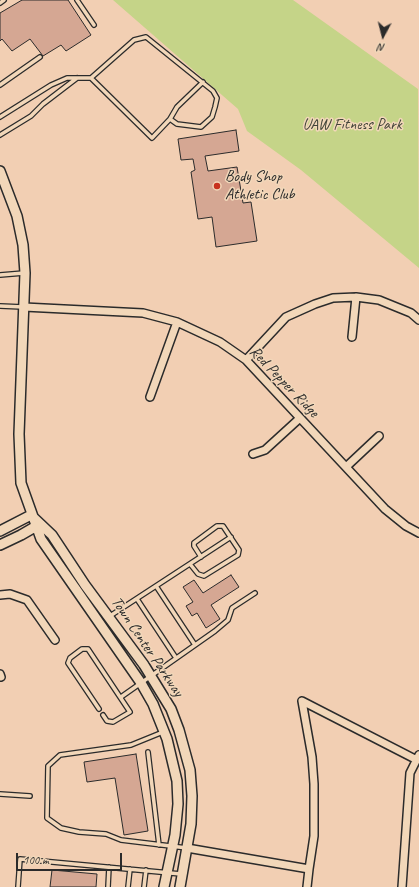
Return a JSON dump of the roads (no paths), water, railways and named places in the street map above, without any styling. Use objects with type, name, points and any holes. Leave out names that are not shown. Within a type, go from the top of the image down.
[{"type":"street","name":"Town Center Parkway","points":[[0,171],[17,216],[23,245],[25,273],[20,441],[21,483],[31,515],[38,525],[52,535],[152,676],[171,709],[182,737],[190,770],[192,796],[187,848],[180,887]]},
{"type":"street","points":[[352,337],[356,297]]},
{"type":"street","points":[[246,360],[286,317],[333,298],[356,297],[378,300],[411,313],[419,320]]},
{"type":"street","name":"Red Pepper Ridge","points":[[24,307],[124,310],[143,313],[177,322],[220,342],[246,360],[385,509],[406,526],[419,533]]},
{"type":"street","points":[[150,397],[177,322]]},
{"type":"street","points":[[253,454],[265,450],[300,418]]},
{"type":"street","points":[[346,467],[379,436]]},
{"type":"street","points":[[0,531],[31,515]]},
{"type":"street","name":"Town Center Parkway","points":[[38,525],[41,539],[141,683],[153,704],[164,732],[173,761],[177,781],[177,821],[164,887]]},
{"type":"street","points":[[0,545],[21,536],[38,525]]},
{"type":"street","points":[[0,595],[10,594],[27,600],[55,640]]},
{"type":"street","points":[[307,887],[314,836],[314,784],[312,757],[302,701],[418,757],[410,773],[402,887]]},
{"type":"street","points":[[187,848],[309,868]]},
{"type":"lane","points":[[0,3],[4,0]]},
{"type":"lane","points":[[77,0],[94,25]]},
{"type":"lane","points":[[0,117],[51,85],[67,78],[91,78],[134,40],[146,36],[213,90],[217,98],[212,117],[201,127],[190,127],[177,124],[170,119]]},
{"type":"lane","points":[[0,84],[40,57]]},
{"type":"lane","points":[[0,135],[31,116],[43,104],[77,78]]},
{"type":"lane","points":[[91,78],[152,138],[170,119],[178,107],[203,82]]},
{"type":"lane","points":[[0,275],[25,273]]},
{"type":"lane","points":[[0,306],[24,307]]},
{"type":"lane","points":[[190,564],[198,574],[204,576],[238,556],[239,550],[222,526],[217,526],[194,543],[194,546],[201,557]]},
{"type":"lane","points":[[109,617],[231,537]]},
{"type":"lane","points":[[156,586],[195,645]]},
{"type":"lane","points":[[121,697],[228,620],[232,608],[255,593]]},
{"type":"lane","points":[[137,599],[176,658]]},
{"type":"lane","points":[[99,709],[68,663],[70,658],[82,649],[88,649],[130,712],[113,722],[107,721],[103,715]]},
{"type":"lane","points":[[164,732],[131,745],[60,755],[48,766],[47,818],[61,828],[80,832],[106,834],[121,840],[187,848]]},
{"type":"lane","points":[[148,752],[159,845]]},
{"type":"lane","points":[[0,794],[30,796]]},
{"type":"lane","points":[[18,887],[20,859],[182,874]]},
{"type":"lane","points":[[108,887],[109,867]]},
{"type":"lane","points":[[128,887],[130,869]]},
{"type":"lane","points":[[144,887],[146,870]]},
{"type":"place","name":"Body Shop Athletic Club","points":[[217,186]]},
{"type":"park label","name":"UAW Fitness Park","points":[[352,125]]}]
